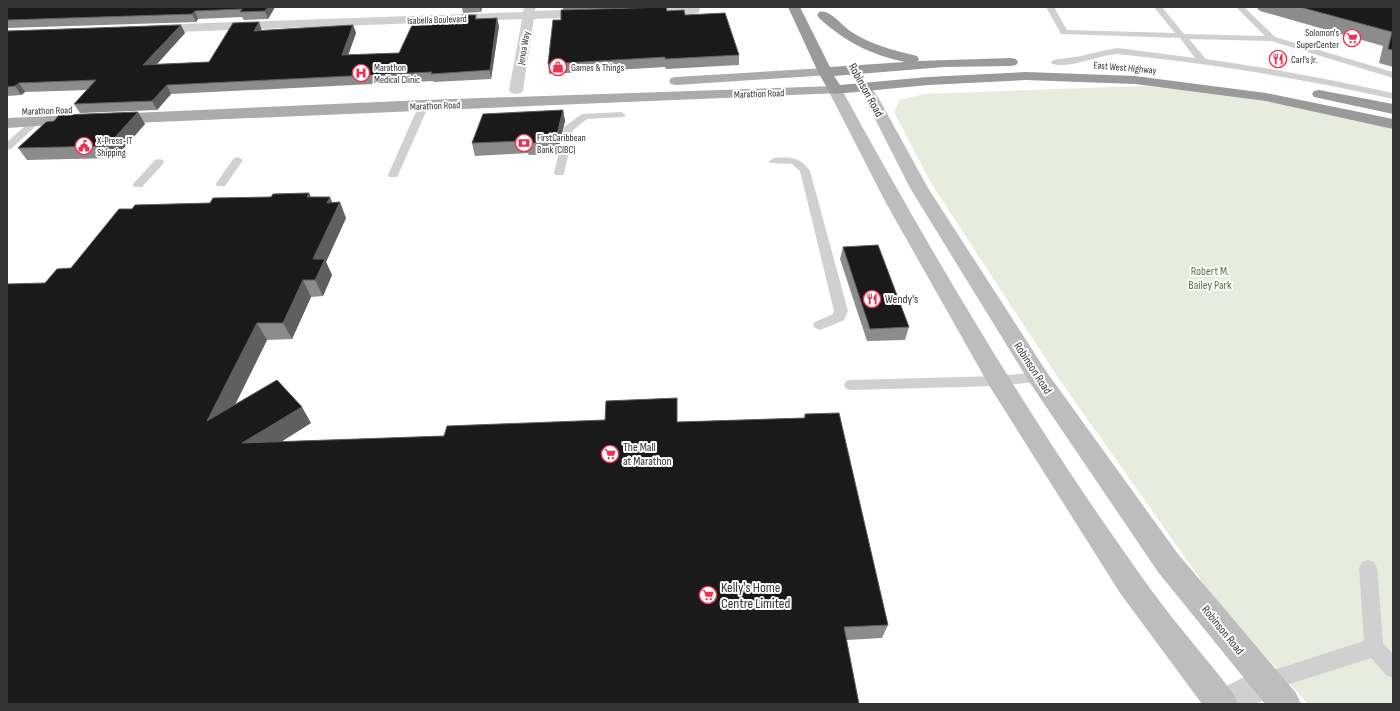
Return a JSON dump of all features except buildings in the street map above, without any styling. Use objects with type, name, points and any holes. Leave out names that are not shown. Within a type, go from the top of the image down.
[{"type":"highway","points":[[794,7],[835,90]]},
{"type":"highway","points":[[821,11],[841,45]]},
{"type":"highway","points":[[821,11],[848,38],[874,49],[909,59],[944,63]]},
{"type":"highway","points":[[855,71],[944,63],[1021,62]]},
{"type":"highway","name":"East West Highway","points":[[1048,62],[1131,66],[1159,70]]},
{"type":"highway","name":"Marathon Road","points":[[825,72],[855,71]]},
{"type":"highway","name":"Marathon Road","points":[[835,90],[855,71]]},
{"type":"highway","name":"East West Highway","points":[[855,71],[928,81],[1026,76],[1135,80],[1266,97],[1393,124]]},
{"type":"highway","points":[[1190,73],[1230,78],[1358,101],[1393,109]]},
{"type":"main road","name":"Robinson Road","points":[[855,71],[872,99],[919,188],[1038,377],[1168,563],[1275,693]]},
{"type":"main road","name":"Marathon Road","points":[[658,82],[825,72]]},
{"type":"main road","name":"Marathon Road","points":[[7,123],[35,122],[94,114],[627,84]]},
{"type":"main road","name":"Marathon Road","points":[[7,111],[94,114],[424,105],[835,90]]},
{"type":"main road","points":[[835,90],[895,203],[998,381],[1130,584],[1223,704]]},
{"type":"street","points":[[623,12],[694,10],[693,7]]},
{"type":"street","name":"Isabella Boulevard","points":[[141,29],[347,17],[529,11],[607,12]]},
{"type":"street","name":"Jenoa Way","points":[[516,90],[529,11]]},
{"type":"street","points":[[1223,704],[1275,693]]},
{"type":"lane","points":[[1050,7],[1064,32],[1272,39],[1393,75]]},
{"type":"lane","points":[[1158,7],[1202,60]]},
{"type":"lane","points":[[1240,7],[1272,39]]},
{"type":"lane","points":[[1048,62],[1085,58],[1107,52],[1118,51],[1202,60],[1365,89],[1393,96]]},
{"type":"lane","points":[[393,175],[424,105]]},
{"type":"lane","points":[[567,137],[568,129],[585,116],[621,115]]},
{"type":"lane","points":[[7,147],[35,122]]},
{"type":"lane","points":[[559,173],[565,148]]},
{"type":"lane","points":[[221,184],[238,160]]},
{"type":"lane","points":[[774,161],[792,161],[801,164],[805,171],[841,311],[840,317],[820,325]]},
{"type":"lane","points":[[138,185],[159,162]]},
{"type":"lane","points":[[851,385],[998,381],[1038,377]]},
{"type":"lane","points":[[1368,568],[1374,647],[1393,668]]},
{"type":"lane","points":[[1275,693],[1374,647]]},
{"type":"green space","name":"Robert M. Bailey Park","points":[[1140,86],[1190,90],[1259,99],[1373,123],[1393,129],[1393,704],[1308,704],[1213,597],[1059,379],[931,183],[894,112],[899,100],[924,94]]},
{"type":"place","name":"Solomon's SuperCenter","points":[[1352,38]]},
{"type":"place","name":"Carl's Jr.","points":[[1278,59]]},
{"type":"place","name":"Games & Things","points":[[558,67]]},
{"type":"place","name":"Marathon Medical Clinic","points":[[361,73]]},
{"type":"place","name":"FirstCaribbean Bank (CIBC)","points":[[524,143]]},
{"type":"place","name":"X-Press-IT Shipping","points":[[84,146]]},
{"type":"place","name":"Wendy's","points":[[872,299]]},
{"type":"place","name":"The Mall at Marathon","points":[[610,454]]},
{"type":"place","name":"Kelly's Home Centre Limited","points":[[708,595]]}]
